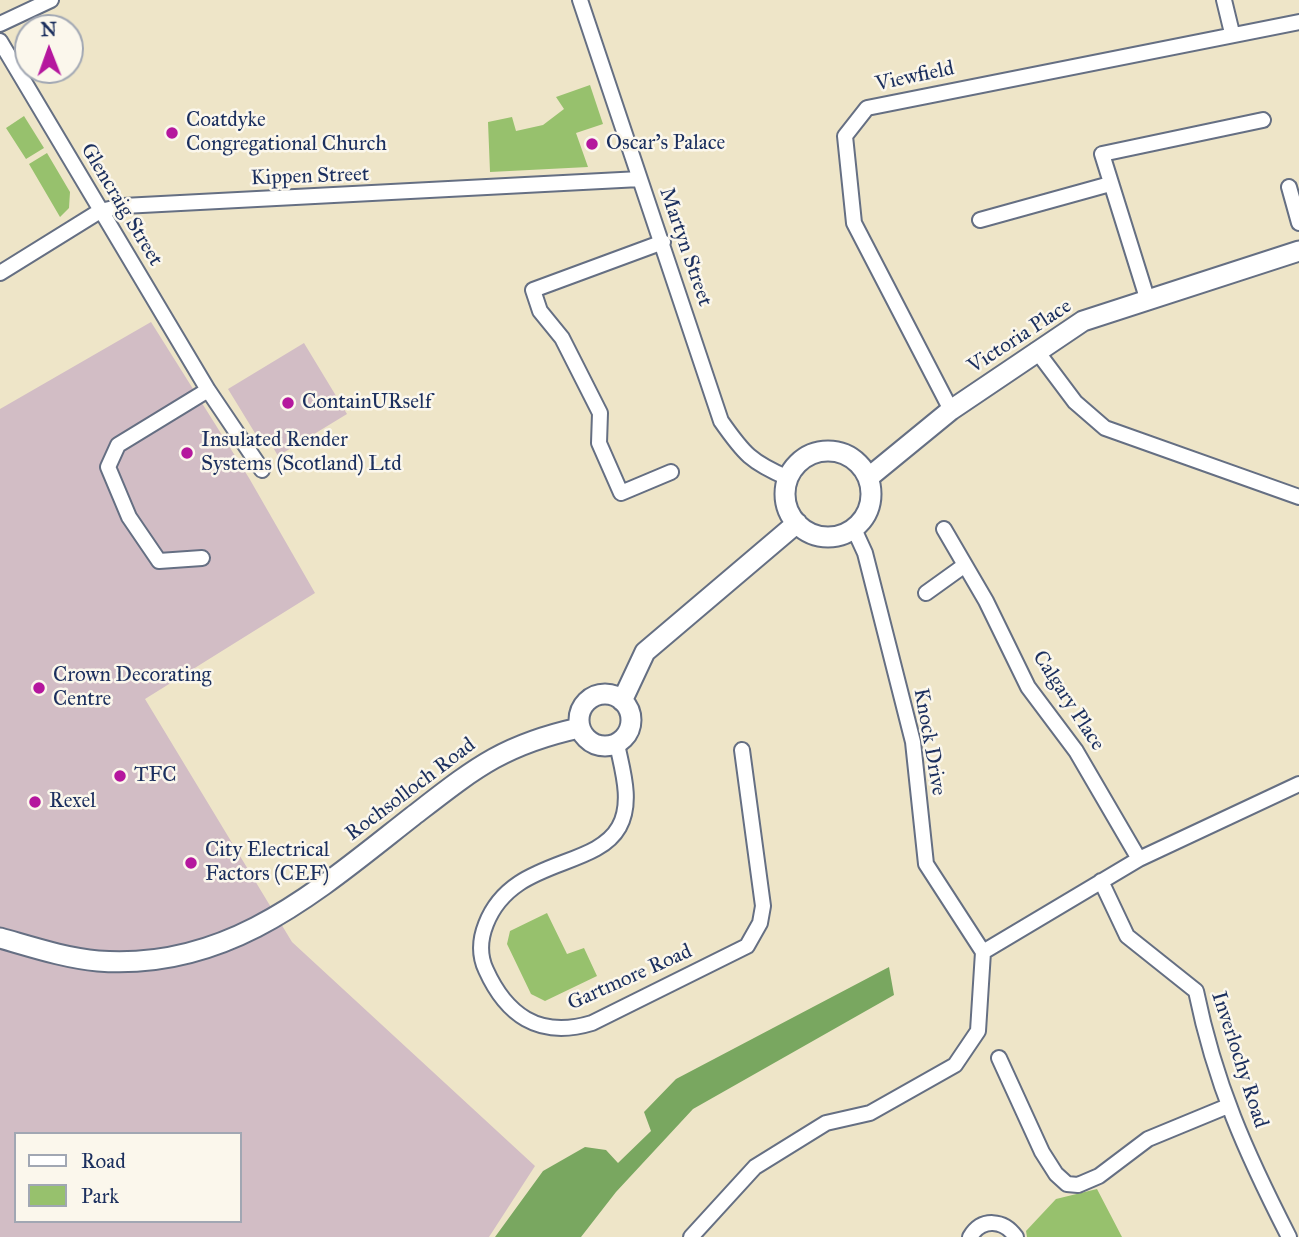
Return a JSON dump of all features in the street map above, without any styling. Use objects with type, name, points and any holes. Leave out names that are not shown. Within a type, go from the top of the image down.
[{"type":"street","points":[[0,24],[51,0]]},
{"type":"street","name":"Martyn Street","points":[[580,0],[721,421],[744,454],[762,467],[788,478]]},
{"type":"street","points":[[1224,0],[1232,33]]},
{"type":"street","name":"Viewfield","points":[[951,410],[854,223],[845,136],[867,108],[1232,33],[1299,22]]},
{"type":"street","name":"Glencraig Street","points":[[0,41],[208,390],[262,470]]},
{"type":"street","points":[[1147,298],[1102,154],[1263,120]]},
{"type":"street","name":"Kippen Street","points":[[0,273],[100,211],[123,206],[640,179]]},
{"type":"street","points":[[980,220],[1110,184]]},
{"type":"street","points":[[1289,187],[1299,223]]},
{"type":"street","points":[[663,242],[533,290],[540,311],[562,338],[600,413],[599,443],[621,493],[671,471]]},
{"type":"street","name":"Victoria Place","points":[[868,478],[951,410],[1083,321],[1147,298],[1299,251]]},
{"type":"street","points":[[1037,350],[1075,402],[1105,428],[1299,497]]},
{"type":"street","points":[[202,558],[159,561],[129,517],[108,467],[118,445],[208,390]]},
{"type":"street","points":[[821,451],[849,456],[861,466],[868,478],[870,506],[864,519],[854,529],[831,537],[806,531],[797,523],[786,502],[788,478],[796,466],[821,451]]},
{"type":"street","points":[[622,701],[645,652],[797,523]]},
{"type":"street","name":"Knock Drive","points":[[854,529],[865,553],[913,742],[926,864],[983,952]]},
{"type":"street","name":"Calgary Place","points":[[944,529],[1028,687],[1076,751],[1139,859]]},
{"type":"street","points":[[926,593],[965,565]]},
{"type":"street","points":[[603,694],[622,701],[631,721],[628,732],[617,744],[598,746],[586,739],[579,728],[581,709],[588,700],[603,694]]},
{"type":"street","name":"Rochsolloch Road","points":[[0,938],[47,951],[109,961],[184,954],[230,942],[307,897],[482,762],[515,745],[579,728]]},
{"type":"street","name":"Gartmore Road","points":[[617,744],[627,798],[620,826],[599,846],[533,875],[508,891],[491,912],[481,937],[482,962],[503,1000],[523,1018],[543,1027],[572,1029],[592,1023],[747,946],[760,923],[763,906],[742,750]]},
{"type":"street","points":[[691,1237],[755,1167],[826,1123],[870,1113],[955,1065],[978,1031],[983,952],[1139,859],[1299,784]]},
{"type":"street","name":"Inverlochy Road","points":[[1101,881],[1127,936],[1196,991],[1207,1042],[1227,1106],[1289,1237]]},
{"type":"street","points":[[999,1058],[1042,1152],[1056,1174],[1067,1184],[1078,1185],[1099,1175],[1149,1139],[1227,1106]]},
{"type":"street","points":[[970,1237],[980,1226],[996,1223],[1011,1230],[1016,1237]]},
{"type":"shaded area","points":[[151,322],[249,478],[315,593],[145,699],[292,942],[535,1166],[489,1237],[0,1237],[0,409]]},
{"type":"shaded area","points":[[304,343],[347,414],[278,456],[270,442],[258,438],[228,389]]},
{"type":"green space","points":[[590,85],[603,124],[576,133],[588,167],[490,172],[488,122],[512,117],[516,131],[543,125],[564,109],[556,97]]},
{"type":"green space","points":[[24,116],[44,148],[26,159],[6,128]]},
{"type":"green space","points":[[47,153],[70,192],[69,208],[60,217],[29,164]]},
{"type":"green space","points":[[547,913],[567,954],[584,948],[597,976],[545,1001],[531,994],[507,944],[510,931]]},
{"type":"green space","points":[[889,967],[894,995],[693,1109],[616,1192],[581,1237],[495,1237],[543,1171],[585,1147],[606,1150],[618,1163],[651,1131],[644,1112],[676,1079]]},
{"type":"green space","points":[[1097,1189],[1122,1237],[1027,1237],[1026,1231],[1056,1199]]},
{"type":"place","name":"Coatdyke Congregational Church","points":[[172,133]]},
{"type":"place","name":"Oscar's Palace","points":[[592,144]]},
{"type":"place","name":"ContainURself","points":[[288,403]]},
{"type":"place","name":"Insulated Render Systems (Scotland) Ltd","points":[[187,453]]},
{"type":"place","name":"Crown Decorating Centre","points":[[39,688]]},
{"type":"place","name":"TFC","points":[[120,776]]},
{"type":"place","name":"Rexel","points":[[35,802]]},
{"type":"place","name":"City Electrical Factors (CEF)","points":[[191,863]]}]
